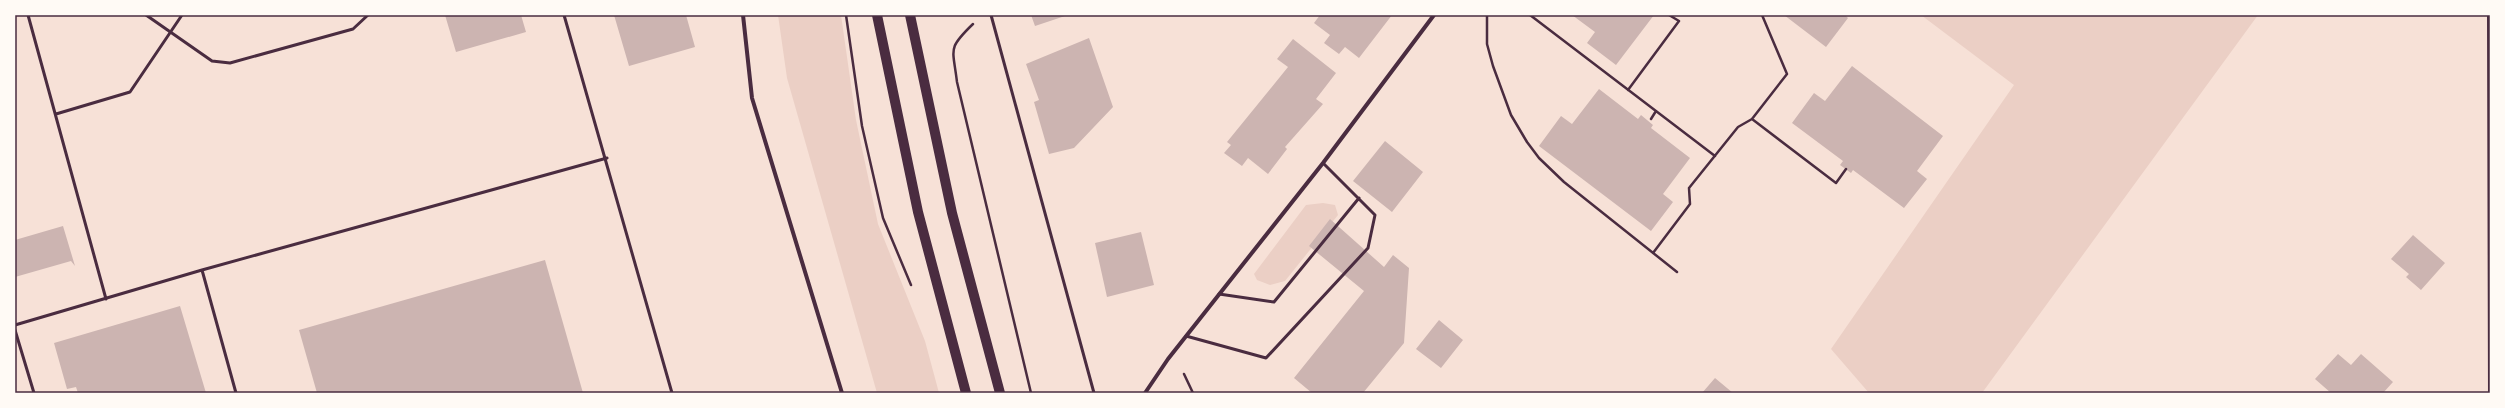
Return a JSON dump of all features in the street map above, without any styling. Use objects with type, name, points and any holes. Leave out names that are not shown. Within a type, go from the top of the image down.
[{"type":"main road","points":[[877,15],[918,212],[966,393]]},
{"type":"main road","points":[[910,15],[952,213],[1000,393]]},
{"type":"street","points":[[743,15],[752,98],[842,393]]},
{"type":"street","points":[[1145,393],[1186,336],[1323,163],[1434,15]]},
{"type":"street","points":[[2489,15],[2490,393]]},
{"type":"lane","points":[[28,15],[106,299]]},
{"type":"lane","points":[[146,15],[212,61],[230,63],[353,29],[368,15]]},
{"type":"lane","points":[[56,114],[130,92],[182,15]]},
{"type":"lane","points":[[564,15],[672,393]]},
{"type":"lane","points":[[991,15],[1094,393]]},
{"type":"lane","points":[[15,326],[202,270],[606,158]]},
{"type":"lane","points":[[1186,336],[1266,358],[1368,248],[1375,215],[1323,163]]},
{"type":"lane","points":[[1219,294],[1274,302],[1359,198]]},
{"type":"lane","points":[[202,270],[236,393]]},
{"type":"lane","points":[[15,330],[34,393]]},
{"type":"path","points":[[846,15],[862,126],[883,218],[912,288]]},
{"type":"path","points":[[1487,15],[1487,44],[1493,66],[1511,115],[1527,142],[1539,158],[1564,182],[1677,272]]},
{"type":"path","points":[[1530,15],[1715,156]]},
{"type":"path","points":[[1628,90],[1679,21],[1669,15]]},
{"type":"path","points":[[1653,253],[1690,204],[1689,188],[1738,127],[1752,119],[1787,74],[1762,15]]},
{"type":"path","points":[[977,20],[955,42],[953,50],[957,82],[1031,393]]},
{"type":"path","points":[[1651,119],[1656,111]]},
{"type":"path","points":[[1752,119],[1836,183],[1846,169]]},
{"type":"shaded area","points":[[778,15],[841,15],[856,120],[878,224],[925,341],[939,393],[877,393],[787,78]]},
{"type":"shaded area","points":[[1921,15],[2258,15],[1982,393],[1869,393],[1831,349],[2014,85]]},
{"type":"shaded area","points":[[1323,203],[1335,205],[1338,215],[1285,281],[1270,285],[1257,280],[1254,274],[1306,205]]},
{"type":"building","points":[[445,15],[521,15],[526,32],[456,52]]},
{"type":"building","points":[[614,15],[686,15],[695,47],[629,66]]},
{"type":"building","points":[[1031,15],[1068,15],[1035,26]]},
{"type":"building","points":[[1320,15],[1392,15],[1359,58],[1345,47],[1339,54],[1324,43],[1330,35],[1314,23]]},
{"type":"building","points":[[1572,15],[1654,15],[1616,65],[1587,43],[1595,32]]},
{"type":"building","points":[[1784,15],[1845,15],[1848,18],[1826,47]]},
{"type":"building","points":[[1089,38],[1113,107],[1074,148],[1049,154],[1034,102],[1039,100],[1026,64]]},
{"type":"building","points":[[1293,39],[1336,73],[1316,99],[1323,104],[1285,147],[1287,149],[1268,174],[1248,158],[1242,166],[1224,153],[1231,145],[1227,142],[1288,67],[1277,59]]},
{"type":"building","points":[[1852,66],[1943,136],[1917,171],[1927,179],[1904,208],[1853,170],[1851,173],[1840,165],[1843,161],[1792,123],[1814,93],[1825,101]]},
{"type":"building","points":[[1599,89],[1638,119],[1641,115],[1653,125],[1651,128],[1690,158],[1663,194],[1673,202],[1651,231],[1539,146],[1561,116],[1572,124]]},
{"type":"building","points":[[1385,141],[1423,172],[1392,212],[1353,181]]},
{"type":"building","points":[[1330,219],[1384,267],[1393,255],[1409,268],[1404,343],[1363,393],[1312,393],[1294,378],[1364,291],[1309,246]]},
{"type":"building","points":[[63,226],[75,266],[71,261],[15,277],[15,240]]},
{"type":"building","points":[[1141,232],[1154,285],[1107,297],[1095,243]]},
{"type":"building","points":[[2413,235],[2445,263],[2421,290],[2406,277],[2409,274],[2391,259]]},
{"type":"building","points":[[545,260],[583,393],[317,393],[299,330]]},
{"type":"building","points":[[180,306],[206,393],[78,393],[76,387],[67,389],[54,343]]},
{"type":"building","points":[[1439,320],[1463,340],[1441,368],[1416,349]]},
{"type":"building","points":[[2338,354],[2351,365],[2361,354],[2393,382],[2383,393],[2331,393],[2315,379]]},
{"type":"building","points":[[1715,378],[1733,393],[1702,393]]}]
